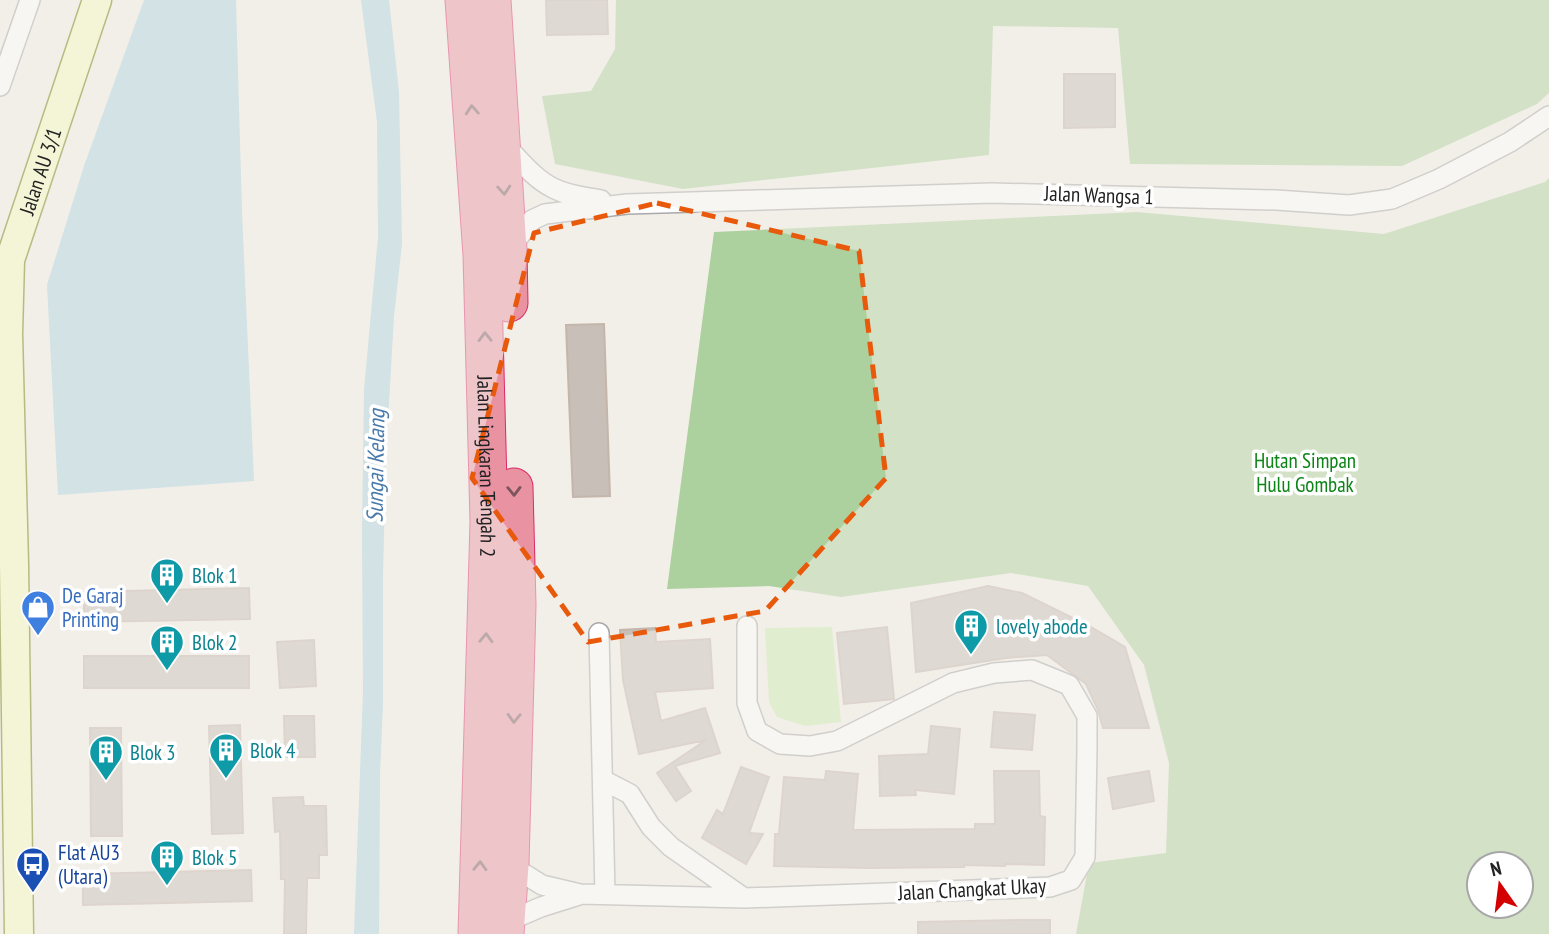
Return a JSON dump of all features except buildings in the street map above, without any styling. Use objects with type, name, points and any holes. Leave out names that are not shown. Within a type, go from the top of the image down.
[{"type":"highway","name":"Jalan Lingkaran Tengah 2","points":[[464,0],[482,255],[496,930]]},
{"type":"highway","name":"Jalan Lingkaran Tengah 2","points":[[492,0],[508,250],[517,605],[510,865],[496,930]]},
{"type":"main road","name":"Jalan AU 3/1","points":[[19,934],[14,564],[4,334],[10,260],[97,0]]},
{"type":"street","points":[[0,86],[30,0]]},
{"type":"street","name":"Jalan Wangsa 1","points":[[508,250],[532,220],[545,214],[627,204],[992,193],[1349,205],[1392,199],[1439,179],[1510,142],[1549,116]]},
{"type":"street","name":"Jalan Wangsa 1","points":[[501,141],[536,177],[552,188],[570,195],[627,204]]},
{"type":"street","name":"Jalan Changkat Ukay","points":[[510,865],[542,885],[580,894],[744,898],[1051,887],[1071,880],[1085,857],[1087,716],[1069,685],[1032,670],[994,673],[953,683],[837,741],[810,746],[780,744],[757,731],[747,703],[747,626]]},
{"type":"street","points":[[599,633],[605,894]]},
{"type":"street","points":[[603,780],[630,794],[651,827],[671,847],[744,898]]},
{"type":"street","name":"Jalan Changkat Ukay","points":[[496,930],[541,906],[580,894]]},
{"type":"highlighted area","points":[[657,203],[859,251],[886,478],[765,611],[588,642],[472,478],[534,233]]},
{"type":"green space","points":[[616,0],[1549,0],[1549,93],[1537,104],[1402,166],[1130,164],[1118,28],[993,26],[989,155],[683,189],[555,164],[542,96],[591,91],[615,49]]},
{"type":"green space","name":"Hutan Simpan Hulu Gombak","points":[[1549,178],[1549,934],[1076,934],[1089,863],[1166,853],[1169,763],[1144,665],[1088,586],[1011,573],[841,597],[769,586],[667,589],[714,232],[1137,212],[1384,234],[1545,182]]},
{"type":"green space","points":[[832,627],[841,722],[805,726],[777,717],[769,702],[765,628]]},
{"type":"water","points":[[144,0],[236,0],[254,481],[58,495],[47,285],[84,166]]},
{"type":"water","name":"Sungai Kelang","points":[[361,0],[389,0],[399,92],[402,244],[394,316],[386,455],[379,934],[354,934],[363,692],[364,390],[378,237],[377,122]]},
{"type":"place","name":"Blok 1","points":[[167,605]]},
{"type":"place","name":"De Garaj Printing","points":[[38,637]]},
{"type":"place","name":"lovely abode","points":[[971,656]]},
{"type":"place","name":"Blok 2","points":[[167,672]]},
{"type":"place","name":"Blok 4","points":[[226,780]]},
{"type":"place","name":"Blok 3","points":[[106,782]]},
{"type":"place","name":"Blok 5","points":[[167,887]]},
{"type":"place","name":"Flat AU3 (Utara)","points":[[33,894]]}]
